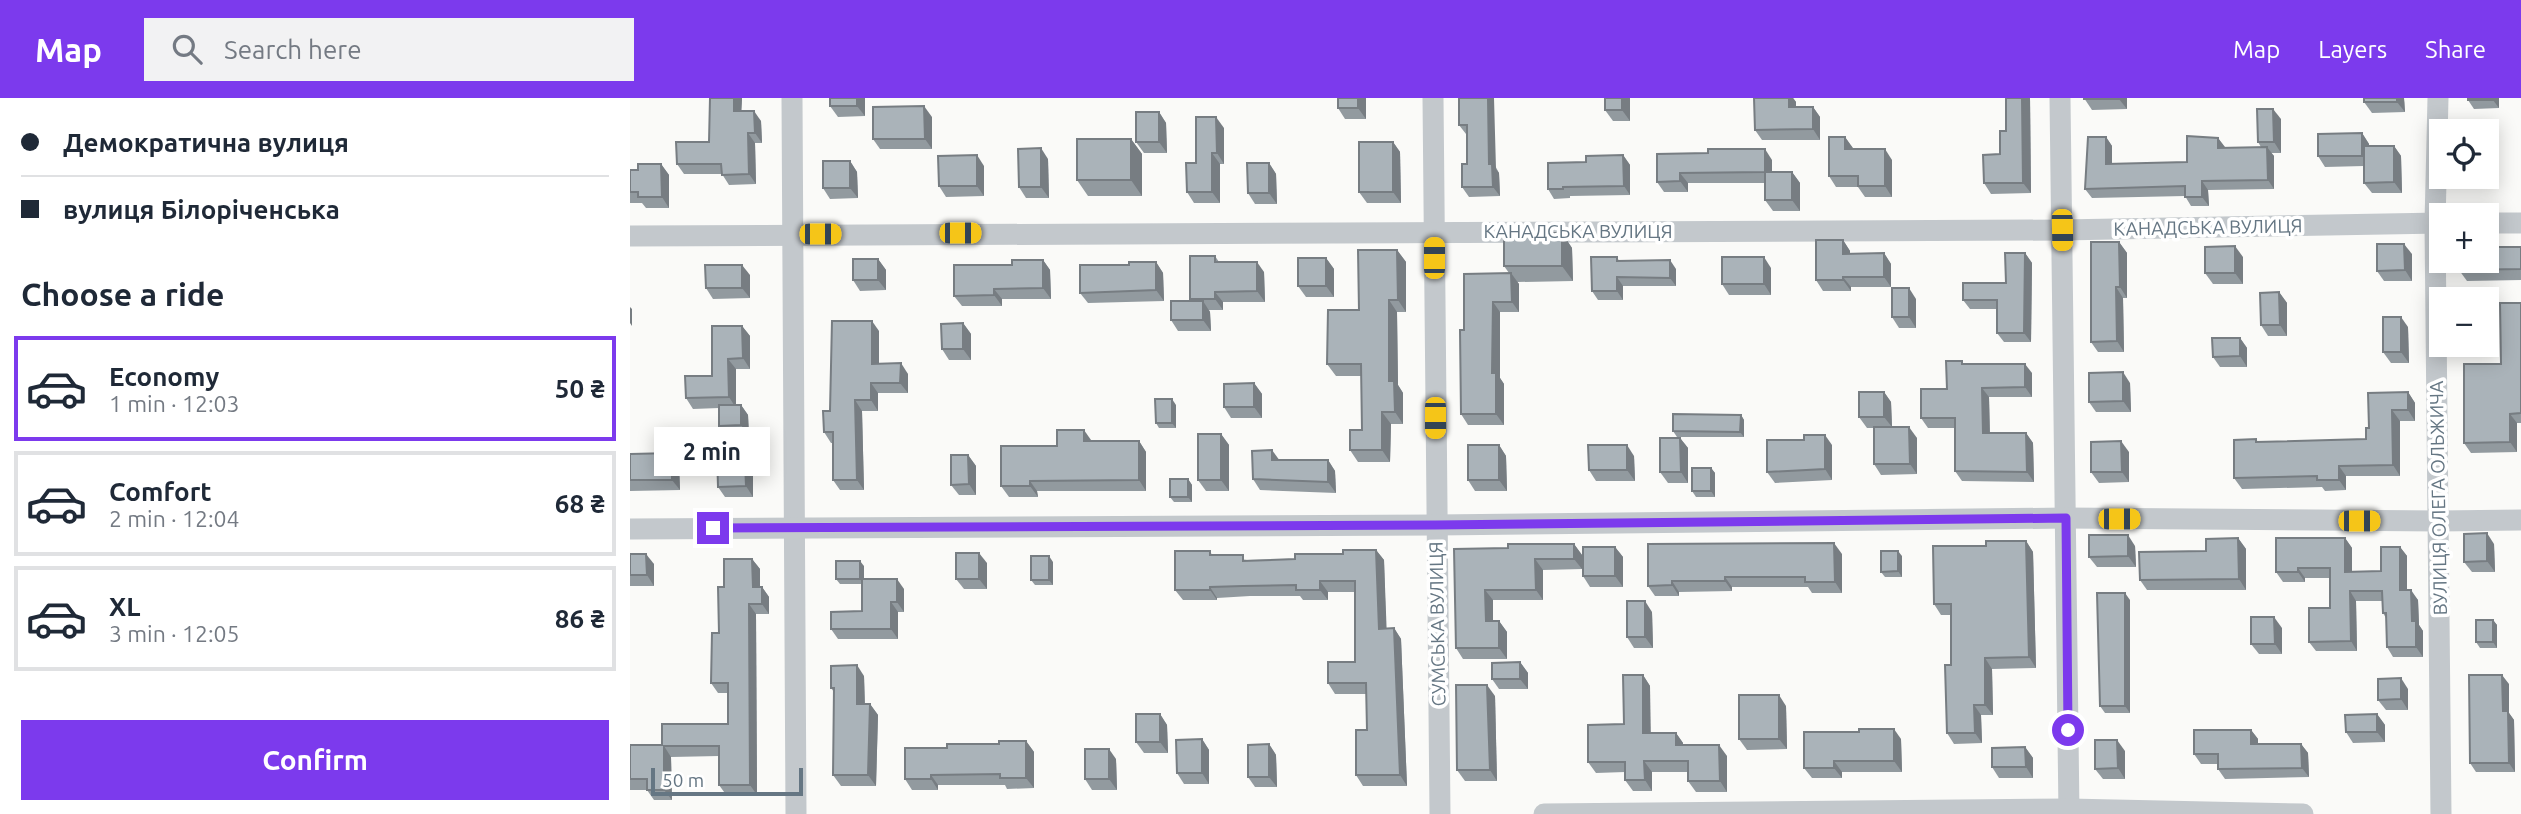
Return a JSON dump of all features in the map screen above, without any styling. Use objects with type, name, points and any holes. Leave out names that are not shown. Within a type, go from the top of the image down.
[{"type":"street","points":[[792,98],[796,814]]},
{"type":"street","name":"СУМСЬКА ВУЛИЦЯ","points":[[1433,98],[1440,814]]},
{"type":"street","points":[[2060,98],[2069,811]]},
{"type":"street","name":"ВУЛИЦЯ ОЛЕГА ОЛЬЖИЧА","points":[[2438,98],[2438,203]]},
{"type":"street","name":"КАНАДСЬКА ВУЛИЦЯ","points":[[630,236],[2062,230],[2429,223]]},
{"type":"street","points":[[2499,223],[2521,223]]},
{"type":"street","name":"ВУЛИЦЯ ОЛЕГА ОЛЬЖИЧА","points":[[2438,273],[2441,814]]},
{"type":"street","points":[[630,529],[1436,525],[2066,518],[2439,522],[2521,520]]},
{"type":"street","points":[[1544,814],[2069,811],[2303,814]]},
{"type":"building","points":[[710,98],[734,98],[734,111],[754,111],[755,133],[748,133],[749,174],[722,175],[721,164],[677,164],[676,142],[709,142]]},
{"type":"building","points":[[830,98],[857,98],[857,106],[830,106]]},
{"type":"building","points":[[1338,98],[1358,98],[1358,108],[1338,108]]},
{"type":"building","points":[[1459,98],[1488,98],[1489,164],[1492,164],[1493,187],[1462,187],[1462,164],[1467,164],[1467,125],[1459,125]]},
{"type":"building","points":[[1605,98],[1622,98],[1622,110],[1605,110]]},
{"type":"building","points":[[1754,98],[1789,98],[1789,107],[1813,107],[1813,129],[1755,130]]},
{"type":"building","points":[[2006,98],[2022,98],[2023,183],[1984,183],[1983,155],[2000,154],[2000,131],[2006,131]]},
{"type":"building","points":[[2119,98],[2119,99],[2084,99]]},
{"type":"building","points":[[2364,98],[2397,98],[2397,102],[2364,102]]},
{"type":"building","points":[[2493,98],[2493,100],[2468,100]]},
{"type":"building","points":[[924,106],[925,139],[873,139],[873,107]]},
{"type":"building","points":[[2257,109],[2273,109],[2274,142],[2258,142]]},
{"type":"building","points":[[1136,112],[1159,112],[1159,142],[1136,142]]},
{"type":"building","points":[[1196,117],[1216,117],[1217,153],[1212,153],[1212,192],[1187,192],[1186,163],[1196,163]]},
{"type":"building","points":[[2362,133],[2362,156],[2318,156],[2318,134]]},
{"type":"building","points":[[2187,136],[2218,138],[2218,148],[2267,147],[2268,180],[2202,181],[2202,197],[2185,197],[2185,186],[2085,189],[2088,137],[2106,137],[2106,164],[2187,162]]},
{"type":"building","points":[[1829,137],[1845,137],[1845,149],[1885,149],[1885,186],[1858,186],[1858,176],[1829,176]]},
{"type":"building","points":[[1077,139],[1131,139],[1131,180],[1077,180]]},
{"type":"building","points":[[1359,142],[1393,142],[1393,192],[1359,192]]},
{"type":"building","points":[[2364,146],[2394,146],[2394,182],[2364,183]]},
{"type":"building","points":[[1041,148],[1041,187],[1019,187],[1018,149]]},
{"type":"building","points":[[1708,149],[1765,149],[1765,172],[1680,173],[1680,181],[1657,182],[1657,154],[1708,153]]},
{"type":"building","points":[[977,155],[977,186],[939,186],[938,156]]},
{"type":"building","points":[[1623,155],[1624,186],[1548,189],[1548,163],[1586,162],[1586,156]]},
{"type":"building","points":[[823,161],[850,161],[850,188],[823,188]]},
{"type":"building","points":[[1247,163],[1269,163],[1269,193],[1248,193]]},
{"type":"building","points":[[638,164],[661,164],[662,197],[638,197],[638,192],[630,192],[630,170],[638,170]]},
{"type":"building","points":[[1765,172],[1792,172],[1792,200],[1765,200]]},
{"type":"building","points":[[1504,233],[1562,233],[1562,266],[1504,266]]},
{"type":"building","points":[[1816,240],[1843,240],[1843,254],[1884,253],[1884,277],[1816,280]]},
{"type":"building","points":[[2091,242],[2119,242],[2117,341],[2091,342]]},
{"type":"building","points":[[2377,244],[2404,244],[2405,270],[2377,271]]},
{"type":"building","points":[[2235,246],[2235,273],[2205,273],[2205,247]]},
{"type":"building","points":[[2499,247],[2521,247],[2521,269],[2499,269]]},
{"type":"building","points":[[1358,250],[1397,250],[1398,300],[1389,300],[1389,381],[1394,381],[1395,412],[1382,412],[1382,450],[1350,450],[1350,430],[1362,430],[1361,364],[1327,364],[1328,310],[1359,310]]},
{"type":"building","points":[[2005,253],[2025,253],[2024,333],[1997,333],[1997,300],[1963,300],[1963,283],[2006,283]]},
{"type":"building","points":[[1190,256],[1215,256],[1215,262],[1257,262],[1257,291],[1215,292],[1215,299],[1190,299]]},
{"type":"building","points":[[1591,257],[1617,257],[1617,261],[1670,260],[1670,278],[1617,277],[1617,291],[1592,291]]},
{"type":"building","points":[[1722,257],[1764,257],[1764,284],[1722,284]]},
{"type":"building","points":[[1298,258],[1326,258],[1326,286],[1298,286]]},
{"type":"building","points":[[853,259],[878,259],[878,280],[853,280]]},
{"type":"building","points":[[1012,260],[1043,260],[1043,288],[994,289],[994,295],[954,296],[954,265],[1012,265]]},
{"type":"building","points":[[1129,262],[1156,262],[1156,290],[1080,293],[1080,265],[1129,265]]},
{"type":"building","points":[[705,265],[742,265],[742,288],[706,288]]},
{"type":"building","points":[[1511,273],[1512,302],[1493,302],[1492,373],[1496,373],[1496,414],[1461,414],[1460,330],[1464,330],[1464,274]]},
{"type":"building","points":[[1892,288],[1909,288],[1909,317],[1892,317]]},
{"type":"building","points":[[2279,292],[2280,325],[2261,325],[2260,293]]},
{"type":"building","points":[[1171,301],[1203,301],[1203,320],[1171,320]]},
{"type":"building","points":[[2500,303],[2521,303],[2521,413],[2510,414],[2510,442],[2464,443],[2464,364],[2501,364]]},
{"type":"building","points":[[2383,317],[2401,317],[2401,352],[2383,352]]},
{"type":"building","points":[[832,321],[872,321],[872,364],[901,363],[900,383],[871,383],[871,400],[855,400],[857,480],[833,480],[833,432],[824,432],[823,411],[830,411]]},
{"type":"building","points":[[963,323],[963,349],[942,349],[941,324]]},
{"type":"building","points":[[712,326],[742,326],[743,358],[728,359],[729,397],[686,398],[685,376],[712,376]]},
{"type":"building","points":[[2212,338],[2240,338],[2240,356],[2213,357]]},
{"type":"building","points":[[1946,361],[1962,361],[1962,364],[2025,364],[2025,387],[1982,388],[1983,433],[2026,433],[2027,472],[1955,471],[1955,418],[1921,418],[1921,389],[1947,389]]},
{"type":"building","points":[[2123,372],[2123,401],[2089,402],[2089,373]]},
{"type":"building","points":[[1254,383],[1254,407],[1224,407],[1224,384]]},
{"type":"building","points":[[1859,392],[1884,392],[1884,417],[1859,417]]},
{"type":"building","points":[[2408,392],[2408,410],[2392,410],[2393,465],[2339,466],[2339,480],[2317,480],[2317,476],[2234,478],[2234,440],[2256,439],[2256,442],[2366,439],[2366,428],[2369,428],[2368,393]]},
{"type":"building","points":[[1155,399],[1172,399],[1172,423],[1156,423]]},
{"type":"building","points":[[719,405],[741,405],[741,425],[719,426]]},
{"type":"building","points":[[1673,414],[1741,415],[1740,432],[1673,431]]},
{"type":"building","points":[[1874,427],[1909,427],[1910,464],[1874,464]]},
{"type":"building","points":[[1057,430],[1084,430],[1084,441],[1139,441],[1139,480],[1030,481],[1030,486],[1001,486],[1001,446],[1057,446]]},
{"type":"building","points":[[1198,434],[1221,434],[1221,480],[1198,480]]},
{"type":"building","points":[[1804,435],[1825,435],[1825,469],[1767,472],[1767,440],[1804,440]]},
{"type":"building","points":[[688,436],[732,436],[732,461],[745,461],[746,486],[718,487],[717,451],[689,451]]},
{"type":"building","points":[[1660,438],[1680,438],[1681,472],[1660,472]]},
{"type":"building","points":[[2121,441],[2122,472],[2091,472],[2091,442]]},
{"type":"building","points":[[1468,445],[1499,445],[1499,480],[1468,480]]},
{"type":"building","points":[[1588,445],[1627,445],[1627,470],[1589,470]]},
{"type":"building","points":[[1272,450],[1272,460],[1328,460],[1328,482],[1253,479],[1252,451]]},
{"type":"building","points":[[672,453],[672,480],[630,480],[630,454]]},
{"type":"building","points":[[951,455],[968,455],[969,484],[951,485]]},
{"type":"building","points":[[1692,468],[1711,468],[1711,491],[1692,491]]},
{"type":"building","points":[[1170,479],[1188,479],[1188,497],[1170,497]]},
{"type":"building","points":[[2487,533],[2487,561],[2464,562],[2464,534]]},
{"type":"building","points":[[2089,535],[2128,535],[2128,556],[2089,557]]},
{"type":"building","points":[[2238,538],[2239,579],[2140,580],[2139,552],[2206,551],[2206,539]]},
{"type":"building","points":[[2276,538],[2345,538],[2345,572],[2381,571],[2381,547],[2400,547],[2400,590],[2411,590],[2412,621],[2416,621],[2416,647],[2387,647],[2382,591],[2350,591],[2351,641],[2309,642],[2309,608],[2330,608],[2330,568],[2298,568],[2298,572],[2276,572]]},
{"type":"building","points":[[1986,541],[2026,541],[2029,657],[1985,658],[1985,705],[1974,705],[1975,733],[1947,733],[1945,665],[1951,665],[1951,604],[1934,604],[1933,546],[1986,546]]},
{"type":"building","points":[[1834,543],[1835,582],[1805,582],[1805,577],[1725,577],[1725,581],[1672,581],[1672,585],[1648,586],[1648,544]]},
{"type":"building","points":[[1508,544],[1574,544],[1574,559],[1535,559],[1536,590],[1485,590],[1486,621],[1499,621],[1499,648],[1456,648],[1454,549],[1508,548]]},
{"type":"building","points":[[1583,547],[1615,547],[1615,576],[1583,576]]},
{"type":"building","points":[[1343,550],[1376,550],[1379,629],[1394,628],[1400,775],[1356,775],[1356,730],[1367,730],[1366,683],[1328,683],[1328,662],[1355,662],[1355,581],[1320,581],[1320,590],[1296,590],[1296,585],[1175,590],[1175,551],[1243,555],[1243,561],[1295,559],[1295,554],[1343,554]]},
{"type":"building","points":[[1881,551],[1898,551],[1898,571],[1881,572]]},
{"type":"building","points":[[956,553],[979,553],[979,579],[956,579]]},
{"type":"building","points":[[630,554],[646,554],[647,575],[630,575]]},
{"type":"building","points":[[1031,556],[1049,556],[1049,580],[1031,580]]},
{"type":"building","points":[[724,559],[752,559],[753,587],[762,587],[762,604],[749,604],[750,785],[719,785],[719,746],[664,746],[664,790],[647,790],[647,779],[630,779],[630,745],[662,745],[662,724],[728,724],[728,683],[711,683],[712,633],[719,633],[718,587],[724,587]]},
{"type":"building","points":[[836,561],[860,561],[860,579],[836,579]]},
{"type":"building","points":[[862,579],[897,579],[897,602],[891,602],[891,629],[831,629],[831,612],[862,611]]},
{"type":"building","points":[[2097,593],[2125,593],[2125,706],[2100,706]]},
{"type":"building","points":[[1627,601],[1645,601],[1645,637],[1627,637]]},
{"type":"building","points":[[2251,617],[2274,617],[2275,644],[2251,644]]},
{"type":"building","points":[[2476,620],[2493,620],[2493,642],[2476,642]]},
{"type":"building","points":[[1520,662],[1520,679],[1492,679],[1492,663]]},
{"type":"building","points":[[857,665],[857,704],[870,704],[868,775],[833,775],[834,688],[831,688],[831,666]]},
{"type":"building","points":[[1623,675],[1643,675],[1643,733],[1676,733],[1676,745],[1719,745],[1720,781],[1688,781],[1688,761],[1644,761],[1645,780],[1625,780],[1625,762],[1588,762],[1588,725],[1624,724]]},
{"type":"building","points":[[2469,675],[2502,675],[2503,711],[2508,711],[2509,763],[2470,763]]},
{"type":"building","points":[[2401,678],[2401,699],[2378,700],[2378,679]]},
{"type":"building","points":[[1456,685],[1487,685],[1490,770],[1457,770]]},
{"type":"building","points":[[1739,695],[1779,695],[1779,739],[1739,739]]},
{"type":"building","points":[[1136,714],[1160,714],[1160,742],[1136,742]]},
{"type":"building","points":[[2377,714],[2377,732],[2346,732],[2345,715]]},
{"type":"building","points":[[1859,729],[1894,729],[1894,761],[1834,761],[1834,768],[1804,768],[1804,732],[1859,732]]},
{"type":"building","points":[[2194,730],[2251,730],[2251,744],[2301,744],[2302,768],[2218,769],[2218,754],[2194,754]]},
{"type":"building","points":[[1202,739],[1202,773],[1177,773],[1176,740]]},
{"type":"building","points":[[2095,740],[2117,740],[2118,768],[2095,769]]},
{"type":"building","points":[[999,741],[1026,741],[1026,778],[1000,778],[1000,774],[931,775],[931,779],[905,779],[905,748],[947,748],[947,744],[999,744]]},
{"type":"building","points":[[1269,744],[1269,777],[1248,777],[1248,745]]},
{"type":"building","points":[[2025,747],[2026,767],[1992,767],[1992,748]]},
{"type":"building","points":[[1085,749],[1109,749],[1109,779],[1085,779]]},
{"type":"route","points":[[713,528],[1436,525],[2066,518],[2068,730]]}]
